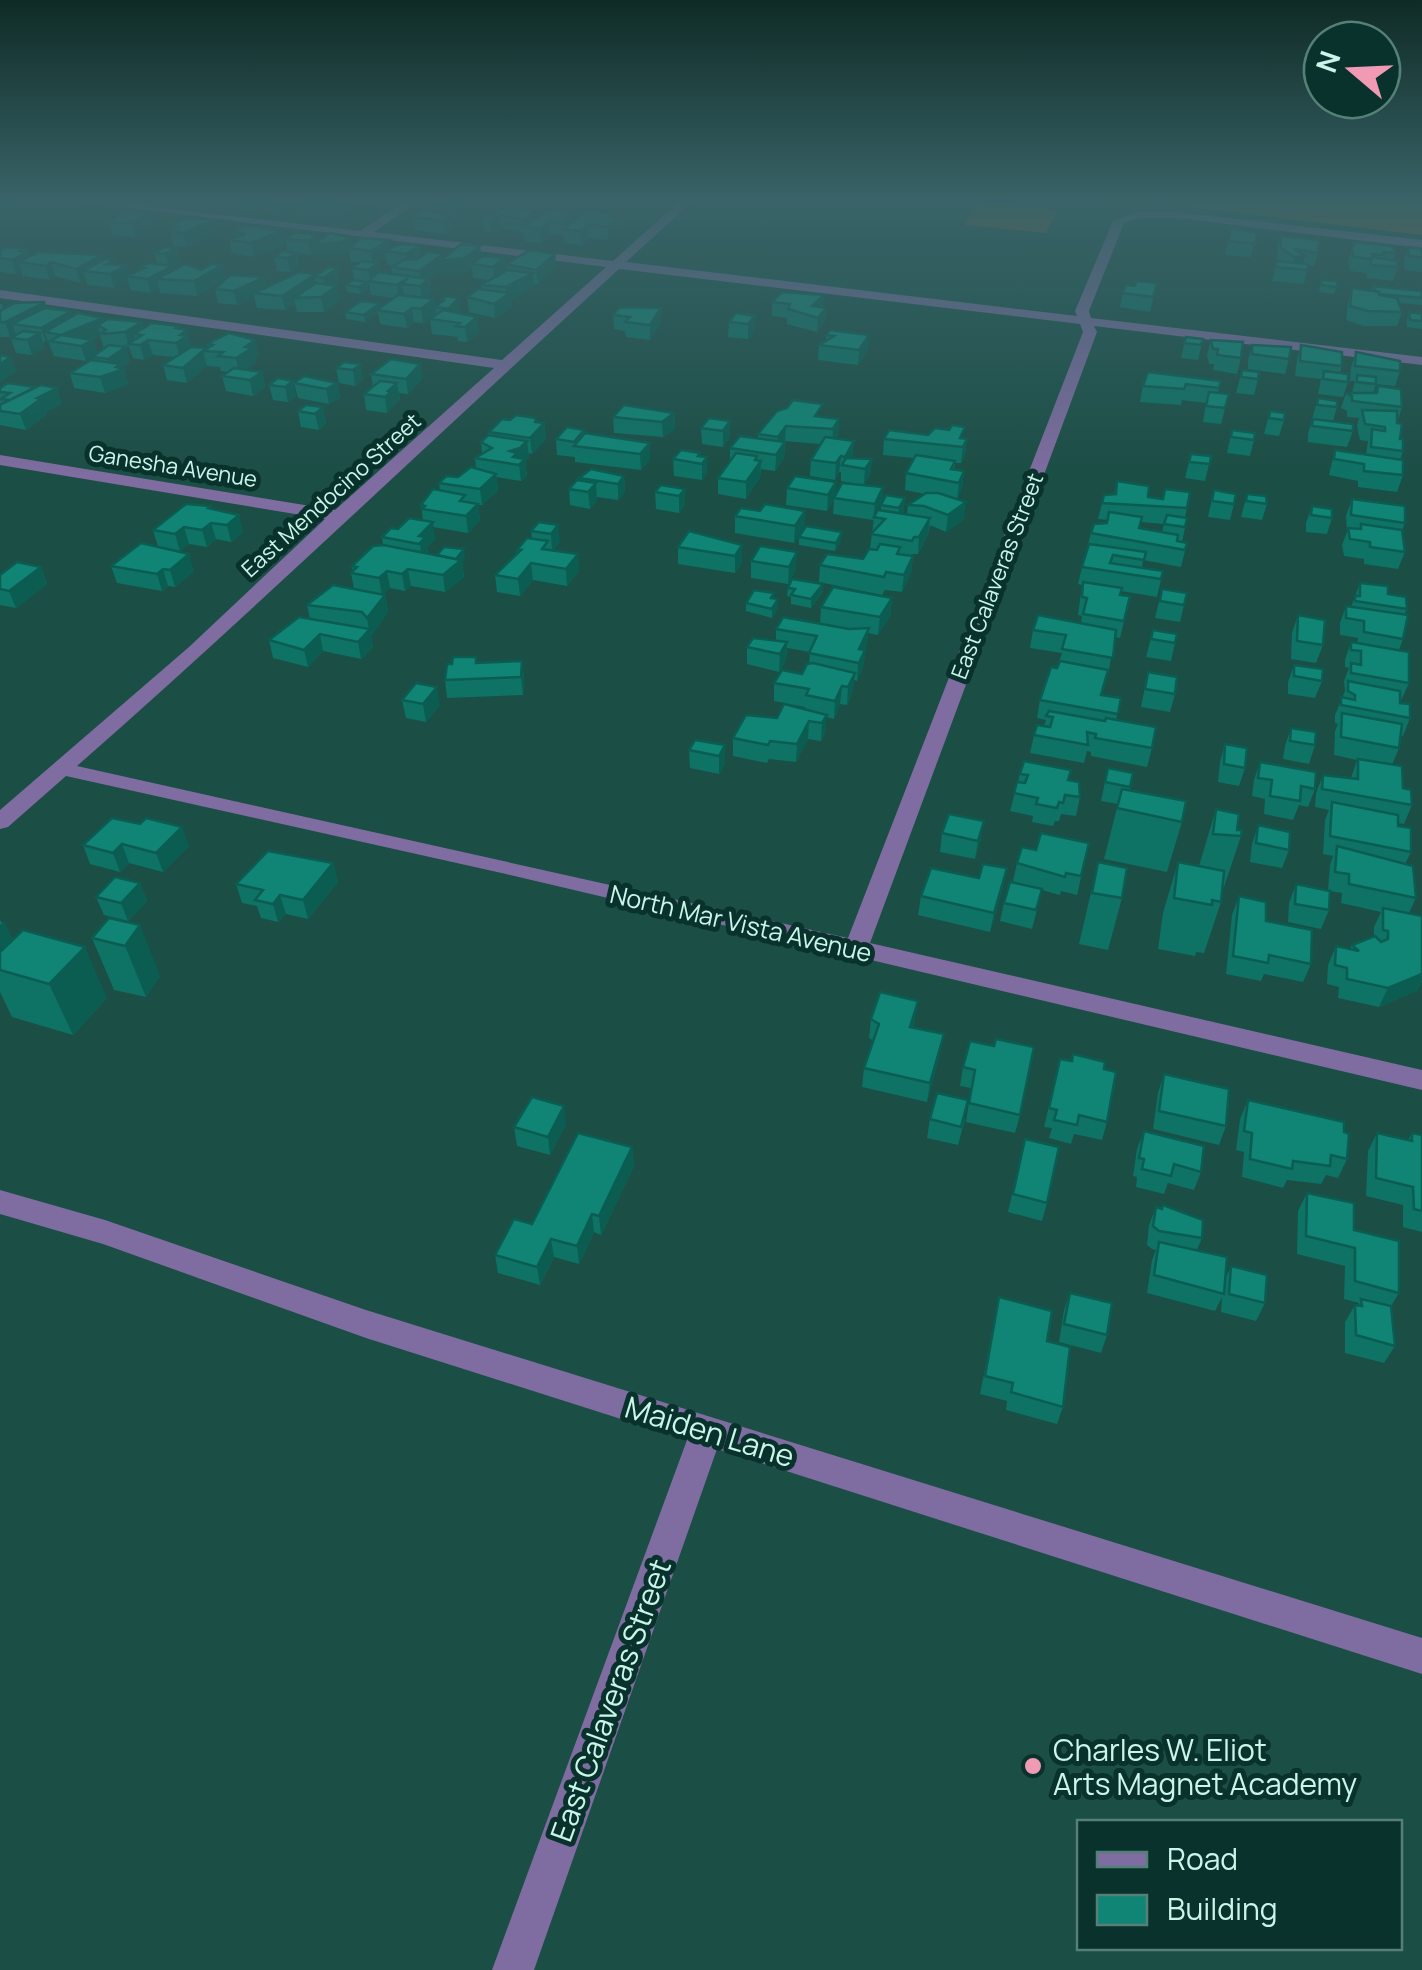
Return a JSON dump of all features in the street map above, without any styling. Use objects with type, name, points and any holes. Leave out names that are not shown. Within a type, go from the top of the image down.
[{"type":"street","name":"East Mendocino Street","points":[[0,822],[196,651],[338,516],[587,291]]},
{"type":"street","points":[[844,291],[1422,360]]},
{"type":"street","name":"East Calaveras Street","points":[[854,951],[1091,328],[1082,311],[1090,291]]},
{"type":"street","points":[[0,294],[505,365]]},
{"type":"street","name":"Ganesha Avenue","points":[[0,460],[338,516]]},
{"type":"street","name":"North Mar Vista Avenue","points":[[59,768],[506,867],[1422,1080]]},
{"type":"street","name":"Maiden Lane","points":[[0,1202],[104,1232],[366,1324],[1422,1656]]},
{"type":"street","name":"East Calaveras Street","points":[[513,1970],[707,1430]]},
{"type":"building","points":[[258,291],[290,291],[282,296],[254,293]]},
{"type":"building","points":[[304,291],[330,291],[321,297],[294,298]]},
{"type":"building","points":[[475,291],[510,293],[494,304],[467,297]]},
{"type":"building","points":[[1124,291],[1155,291],[1153,297]]},
{"type":"building","points":[[1352,291],[1372,291],[1397,298],[1402,312],[1368,311],[1350,306]]},
{"type":"building","points":[[1376,291],[1422,291],[1422,298],[1379,294]]},
{"type":"building","points":[[782,292],[824,295],[812,306],[826,308],[818,318],[788,309],[790,304],[772,302]]},
{"type":"building","points":[[398,295],[434,299],[421,309],[412,308],[404,314],[377,310]]},
{"type":"building","points":[[446,296],[459,298],[448,309],[435,307],[443,301]]},
{"type":"building","points":[[361,301],[380,303],[364,315],[345,312]]},
{"type":"building","points":[[45,302],[0,322],[0,311],[15,303]]},
{"type":"building","points":[[620,307],[661,308],[650,325],[625,322],[630,317],[613,315]]},
{"type":"building","points":[[45,308],[71,311],[41,328],[12,324]]},
{"type":"building","points":[[443,310],[477,317],[465,327],[430,319]]},
{"type":"building","points":[[1409,312],[1422,314],[1422,321],[1410,320]]},
{"type":"building","points":[[78,313],[103,318],[61,335],[45,332]]},
{"type":"building","points":[[736,313],[755,316],[748,324],[729,322]]},
{"type":"building","points":[[108,319],[142,322],[125,332],[99,334],[106,330],[98,325]]},
{"type":"building","points":[[152,323],[179,326],[176,328],[187,330],[180,335],[187,336],[176,343],[148,340],[140,345],[128,344],[142,335],[134,334]]},
{"type":"building","points":[[830,330],[869,335],[859,350],[819,345],[834,336],[826,335]]},
{"type":"building","points":[[23,331],[40,333],[27,340],[11,338]]},
{"type":"building","points":[[229,333],[255,340],[245,347],[252,348],[236,358],[218,356],[223,352],[203,351],[213,345],[207,344]]},
{"type":"building","points":[[61,335],[93,340],[81,346],[50,341]]},
{"type":"building","points":[[1186,337],[1203,339],[1201,345],[1184,343]]},
{"type":"building","points":[[1211,340],[1243,342],[1241,358],[1217,355],[1218,349],[1213,349]]},
{"type":"building","points":[[109,345],[126,347],[108,359],[92,357]]},
{"type":"building","points":[[1252,345],[1291,347],[1289,359],[1252,354]]},
{"type":"building","points":[[1301,345],[1342,352],[1342,366],[1300,361]]},
{"type":"building","points":[[191,347],[206,348],[183,368],[163,365]]},
{"type":"building","points":[[1356,352],[1400,361],[1400,371],[1355,366]]},
{"type":"building","points":[[391,359],[420,364],[406,379],[371,374]]},
{"type":"building","points":[[91,360],[121,364],[116,367],[124,369],[100,377],[70,373]]},
{"type":"building","points":[[344,362],[361,364],[353,370],[336,368]]},
{"type":"building","points":[[234,368],[262,372],[250,380],[222,376]]},
{"type":"building","points":[[1242,370],[1259,372],[1258,379],[1241,377]]},
{"type":"building","points":[[1324,371],[1348,374],[1348,382],[1323,379]]},
{"type":"building","points":[[1148,372],[1221,381],[1219,388],[1186,384],[1184,389],[1143,386]]},
{"type":"building","points":[[1357,375],[1376,377],[1376,384],[1357,382]]},
{"type":"building","points":[[304,376],[337,383],[326,389],[294,383]]},
{"type":"building","points":[[278,378],[293,381],[285,387],[269,385]]},
{"type":"building","points":[[380,381],[397,383],[385,397],[364,394]]},
{"type":"building","points":[[8,383],[35,387],[10,400],[1,399],[10,393],[0,392]]},
{"type":"building","points":[[41,385],[57,388],[37,398],[41,399],[20,414],[0,411],[0,405]]},
{"type":"building","points":[[1378,386],[1401,389],[1402,407],[1352,401],[1346,393],[1377,393]]},
{"type":"building","points":[[1209,392],[1229,394],[1225,408],[1206,406]]},
{"type":"building","points":[[1318,398],[1337,401],[1337,407],[1317,405]]},
{"type":"building","points":[[793,400],[823,404],[815,416],[839,419],[833,429],[786,426],[778,437],[758,434],[777,411],[787,408]]},
{"type":"building","points":[[306,405],[323,407],[315,414],[298,411]]},
{"type":"building","points":[[624,405],[674,413],[662,422],[613,417]]},
{"type":"building","points":[[1362,410],[1397,411],[1397,423],[1402,424],[1403,451],[1371,447],[1372,429],[1385,431],[1385,427],[1365,424]]},
{"type":"building","points":[[1270,411],[1285,413],[1284,420],[1269,418]]},
{"type":"building","points":[[516,415],[544,423],[530,438],[489,432],[502,419],[510,420]]},
{"type":"building","points":[[709,418],[730,421],[723,431],[701,428]]},
{"type":"building","points":[[1313,419],[1353,424],[1353,431],[1312,426]]},
{"type":"building","points":[[952,425],[965,427],[960,438],[967,439],[963,447],[884,439],[889,430],[928,435],[935,428],[949,430]]},
{"type":"building","points":[[567,427],[584,430],[574,442],[556,439]]},
{"type":"building","points":[[1232,430],[1255,433],[1254,440],[1231,437]]},
{"type":"building","points":[[585,433],[650,443],[640,454],[574,446]]},
{"type":"building","points":[[488,435],[527,441],[510,451],[517,453],[513,457],[525,459],[519,465],[475,458],[492,448],[481,442]]},
{"type":"building","points":[[740,436],[785,442],[776,455],[730,448]]},
{"type":"building","points":[[825,437],[854,441],[845,457],[841,456],[836,463],[811,460]]},
{"type":"building","points":[[681,450],[707,457],[702,464],[673,459]]},
{"type":"building","points":[[1335,450],[1403,460],[1403,475],[1364,471],[1364,464],[1334,459]]},
{"type":"building","points":[[736,453],[757,456],[755,460],[761,461],[746,482],[718,478]]},
{"type":"building","points":[[1191,454],[1211,456],[1210,464],[1189,462]]},
{"type":"building","points":[[916,455],[955,461],[951,469],[964,471],[959,483],[906,473]]},
{"type":"building","points":[[846,458],[872,459],[865,469],[842,465]]},
{"type":"building","points":[[471,467],[496,474],[480,489],[439,483],[446,476],[458,477]]},
{"type":"building","points":[[591,469],[624,476],[618,484],[579,478]]},
{"type":"building","points":[[795,476],[836,482],[828,495],[787,488]]},
{"type":"building","points":[[577,480],[596,483],[588,492],[569,489]]},
{"type":"building","points":[[1117,481],[1149,486],[1148,497],[1163,499],[1165,489],[1190,492],[1187,508],[1102,503],[1104,495],[1116,494]]},
{"type":"building","points":[[842,483],[883,487],[875,504],[834,498]]},
{"type":"building","points":[[661,485],[685,489],[679,496],[655,492]]},
{"type":"building","points":[[433,489],[465,495],[460,501],[478,504],[466,516],[422,509]]},
{"type":"building","points":[[1214,490],[1236,494],[1234,504],[1212,501]]},
{"type":"building","points":[[926,493],[966,502],[948,515],[908,505]]},
{"type":"building","points":[[1247,494],[1266,496],[1267,504],[1246,501]]},
{"type":"building","points":[[886,495],[905,498],[899,508],[881,505]]},
{"type":"building","points":[[1352,499],[1405,506],[1405,523],[1351,515]]},
{"type":"building","points":[[186,504],[239,515],[227,525],[211,523],[202,530],[184,527],[175,534],[153,530]]},
{"type":"building","points":[[765,504],[805,511],[795,526],[735,516],[741,508],[760,511]]},
{"type":"building","points":[[1312,506],[1332,509],[1332,518],[1311,515]]},
{"type":"building","points":[[878,510],[930,518],[919,537],[912,541],[871,534],[885,519],[874,517]]},
{"type":"building","points":[[1109,512],[1142,517],[1139,528],[1178,535],[1177,541],[1187,543],[1185,550],[1091,533],[1094,524],[1107,523]]},
{"type":"building","points":[[1167,515],[1187,518],[1185,527],[1164,524]]},
{"type":"building","points":[[409,518],[433,522],[419,536],[426,537],[419,544],[382,537],[391,528],[398,529]]},
{"type":"building","points":[[539,522],[558,525],[551,534],[531,531]]},
{"type":"building","points":[[1361,524],[1402,530],[1405,552],[1370,547],[1370,542],[1350,539],[1348,528],[1361,529]]},
{"type":"building","points":[[806,526],[842,532],[836,543],[799,537]]},
{"type":"building","points":[[689,531],[742,545],[735,556],[678,547]]},
{"type":"building","points":[[527,538],[548,541],[542,549],[578,554],[566,569],[531,563],[518,579],[495,575],[521,550],[517,550]]},
{"type":"building","points":[[141,543],[189,554],[170,570],[163,569],[157,574],[111,566]]},
{"type":"building","points":[[880,544],[900,547],[897,554],[913,556],[904,575],[886,572],[884,577],[820,565],[827,554],[863,559],[869,549],[877,550]]},
{"type":"building","points":[[1089,544],[1146,552],[1144,560],[1113,555],[1110,563],[1163,571],[1161,579],[1082,567]]},
{"type":"building","points":[[373,546],[461,560],[443,575],[408,569],[402,574],[387,571],[379,578],[351,573],[357,567],[352,566]]},
{"type":"building","points":[[760,546],[797,552],[789,567],[751,561]]},
{"type":"building","points":[[444,547],[464,549],[456,559],[437,555]]},
{"type":"building","points":[[17,562],[41,567],[9,591],[0,589],[0,575]]},
{"type":"building","points":[[792,579],[823,584],[811,599],[791,595],[795,589],[788,588]]},
{"type":"building","points":[[1083,582],[1122,588],[1120,595],[1130,596],[1124,621],[1083,614],[1087,598],[1082,597]]},
{"type":"building","points":[[1360,583],[1388,586],[1388,594],[1406,597],[1407,609],[1355,601],[1355,596],[1360,596]]},
{"type":"building","points":[[333,585],[385,595],[367,618],[362,612],[307,605]]},
{"type":"building","points":[[833,587],[892,598],[880,617],[821,607]]},
{"type":"building","points":[[1162,589],[1187,593],[1184,605],[1160,601]]},
{"type":"building","points":[[754,590],[774,593],[771,598],[778,599],[772,609],[746,603]]},
{"type":"building","points":[[1346,606],[1408,615],[1403,639],[1364,632],[1364,621],[1346,618]]},
{"type":"building","points":[[1038,615],[1116,630],[1113,658],[1062,649],[1066,635],[1033,630]]},
{"type":"building","points":[[1298,615],[1325,620],[1323,645],[1297,641]]},
{"type":"building","points":[[299,617],[370,629],[358,642],[320,634],[304,650],[269,640]]},
{"type":"building","points":[[783,617],[849,629],[869,628],[859,649],[865,650],[859,663],[809,653],[817,636],[776,629]]},
{"type":"building","points":[[1153,630],[1177,634],[1175,643],[1151,639]]},
{"type":"building","points":[[753,638],[787,642],[780,654],[747,647]]},
{"type":"building","points":[[1351,642],[1409,652],[1409,683],[1351,673],[1351,663],[1361,665],[1361,651],[1351,650]]},
{"type":"building","points":[[453,657],[476,657],[476,663],[522,661],[521,677],[445,680],[447,664],[452,664]]},
{"type":"building","points":[[1060,661],[1108,670],[1101,695],[1121,698],[1118,714],[1040,700],[1051,667],[1057,668]]},
{"type":"building","points":[[807,664],[855,673],[848,687],[842,686],[835,701],[806,695],[809,689],[774,683],[782,670],[802,674]]},
{"type":"building","points":[[1294,665],[1323,669],[1322,681],[1294,676]]},
{"type":"building","points":[[1148,672],[1177,677],[1175,694],[1145,689]]},
{"type":"building","points":[[1348,681],[1400,691],[1400,703],[1410,704],[1410,718],[1341,705],[1341,697],[1355,700],[1355,695],[1348,691]]},
{"type":"building","points":[[416,683],[437,687],[423,704],[402,700]]},
{"type":"building","points":[[784,704],[827,715],[822,723],[809,721],[797,744],[770,741],[768,745],[733,738],[746,715],[777,718]]},
{"type":"building","points":[[1049,711],[1156,727],[1152,748],[1095,738],[1096,734],[1087,732],[1088,745],[1034,735],[1037,725],[1050,727],[1053,717],[1046,716]]},
{"type":"building","points":[[1342,713],[1402,724],[1399,748],[1341,737]]},
{"type":"building","points":[[1291,728],[1316,732],[1315,745],[1290,741]]},
{"type":"building","points":[[695,740],[725,745],[719,756],[689,750]]},
{"type":"building","points":[[1225,744],[1247,748],[1245,768],[1224,764]]},
{"type":"building","points":[[1358,759],[1402,766],[1403,788],[1411,790],[1412,805],[1322,789],[1323,775],[1358,779]]},
{"type":"building","points":[[1024,761],[1071,770],[1068,780],[1079,782],[1080,797],[1065,795],[1057,808],[1036,804],[1038,798],[1014,793],[1017,782],[1025,783],[1028,775],[1020,774]]},
{"type":"building","points":[[1260,762],[1316,772],[1315,789],[1301,786],[1300,801],[1270,796],[1272,780],[1258,778]]},
{"type":"building","points":[[1108,768],[1133,773],[1130,787],[1105,782]]},
{"type":"building","points":[[1122,789],[1186,801],[1182,822],[1117,808]]},
{"type":"building","points":[[1332,802],[1398,815],[1398,826],[1411,828],[1411,852],[1330,836]]},
{"type":"building","points":[[1216,809],[1239,814],[1237,830],[1242,830],[1241,836],[1213,834]]},
{"type":"building","points":[[949,814],[984,821],[978,841],[942,833]]},
{"type":"building","points":[[112,818],[140,824],[146,818],[182,827],[156,853],[122,844],[113,853],[83,845]]},
{"type":"building","points":[[1258,825],[1290,832],[1289,850],[1256,843]]},
{"type":"building","points":[[1041,833],[1089,843],[1081,876],[1066,873],[1065,877],[1017,863],[1022,847],[1036,850]]},
{"type":"building","points":[[1337,846],[1413,866],[1416,898],[1349,884],[1349,874],[1335,872]]},
{"type":"building","points":[[268,851],[333,863],[303,900],[280,895],[273,904],[255,900],[263,890],[236,884]]},
{"type":"building","points":[[1098,862],[1127,868],[1122,898],[1092,893]]},
{"type":"building","points":[[1178,862],[1224,871],[1221,902],[1212,900],[1212,905],[1174,898]]},
{"type":"building","points":[[983,864],[1007,868],[994,913],[921,896],[931,868],[979,878]]},
{"type":"building","points":[[115,877],[140,883],[121,903],[96,897]]},
{"type":"building","points":[[1010,882],[1042,889],[1036,910],[1004,903]]},
{"type":"building","points":[[1296,884],[1330,891],[1329,910],[1295,904]]},
{"type":"building","points":[[1239,896],[1266,902],[1266,921],[1312,930],[1311,964],[1269,955],[1268,963],[1233,956]]},
{"type":"building","points":[[1383,908],[1422,916],[1422,974],[1388,988],[1347,979],[1347,968],[1335,965],[1336,946],[1359,951],[1352,945],[1375,936],[1381,942],[1388,939],[1388,931],[1383,930]]},
{"type":"building","points":[[109,918],[140,925],[125,946],[92,938]]},
{"type":"building","points":[[23,930],[85,947],[49,984],[0,970],[0,952]]},
{"type":"building","points":[[880,992],[918,1001],[910,1027],[944,1034],[930,1083],[864,1068],[879,1024],[871,1019]]},
{"type":"building","points":[[996,1039],[1034,1047],[1020,1115],[969,1103],[975,1070],[963,1067],[970,1041],[994,1046]]},
{"type":"building","points":[[1073,1054],[1105,1062],[1104,1069],[1116,1072],[1107,1122],[1079,1115],[1077,1125],[1054,1120],[1057,1110],[1049,1108],[1060,1059],[1072,1061]]},
{"type":"building","points":[[1164,1074],[1229,1089],[1226,1126],[1159,1111]]},
{"type":"building","points":[[937,1093],[968,1100],[961,1127],[930,1119]]},
{"type":"building","points":[[532,1097],[564,1106],[548,1137],[514,1127]]},
{"type":"building","points":[[1248,1100],[1344,1122],[1344,1132],[1349,1134],[1347,1159],[1331,1155],[1330,1166],[1293,1161],[1292,1169],[1250,1159],[1252,1133],[1244,1131]]},
{"type":"building","points":[[1144,1131],[1204,1146],[1201,1172],[1174,1164],[1171,1176],[1142,1169],[1144,1159],[1139,1158]]},
{"type":"building","points":[[578,1133],[632,1147],[599,1216],[592,1214],[577,1246],[551,1239],[537,1267],[495,1255],[514,1219],[532,1224]]},
{"type":"building","points":[[1377,1133],[1412,1141],[1412,1133],[1422,1135],[1422,1211],[1414,1209],[1413,1187],[1376,1178]]},
{"type":"building","points":[[1025,1139],[1059,1147],[1047,1203],[1013,1194]]},
{"type":"building","points":[[1307,1193],[1354,1203],[1354,1230],[1399,1241],[1399,1293],[1355,1281],[1355,1248],[1306,1236]]},
{"type":"building","points":[[1163,1205],[1203,1220],[1202,1238],[1159,1231],[1153,1226],[1156,1207],[1162,1209]]},
{"type":"building","points":[[1159,1242],[1227,1257],[1224,1294],[1154,1275]]},
{"type":"building","points":[[1231,1266],[1267,1275],[1265,1303],[1229,1294]]},
{"type":"building","points":[[1070,1293],[1112,1303],[1107,1335],[1064,1324]]},
{"type":"building","points":[[999,1297],[1052,1311],[1047,1341],[1070,1347],[1063,1407],[1011,1392],[1013,1383],[985,1376]]},
{"type":"building","points":[[1361,1299],[1391,1306],[1395,1346],[1356,1335],[1355,1305],[1362,1306]]},
{"type":"place","name":"Charles W. Eliot Arts Magnet Academy","points":[[1033,1766]]}]
